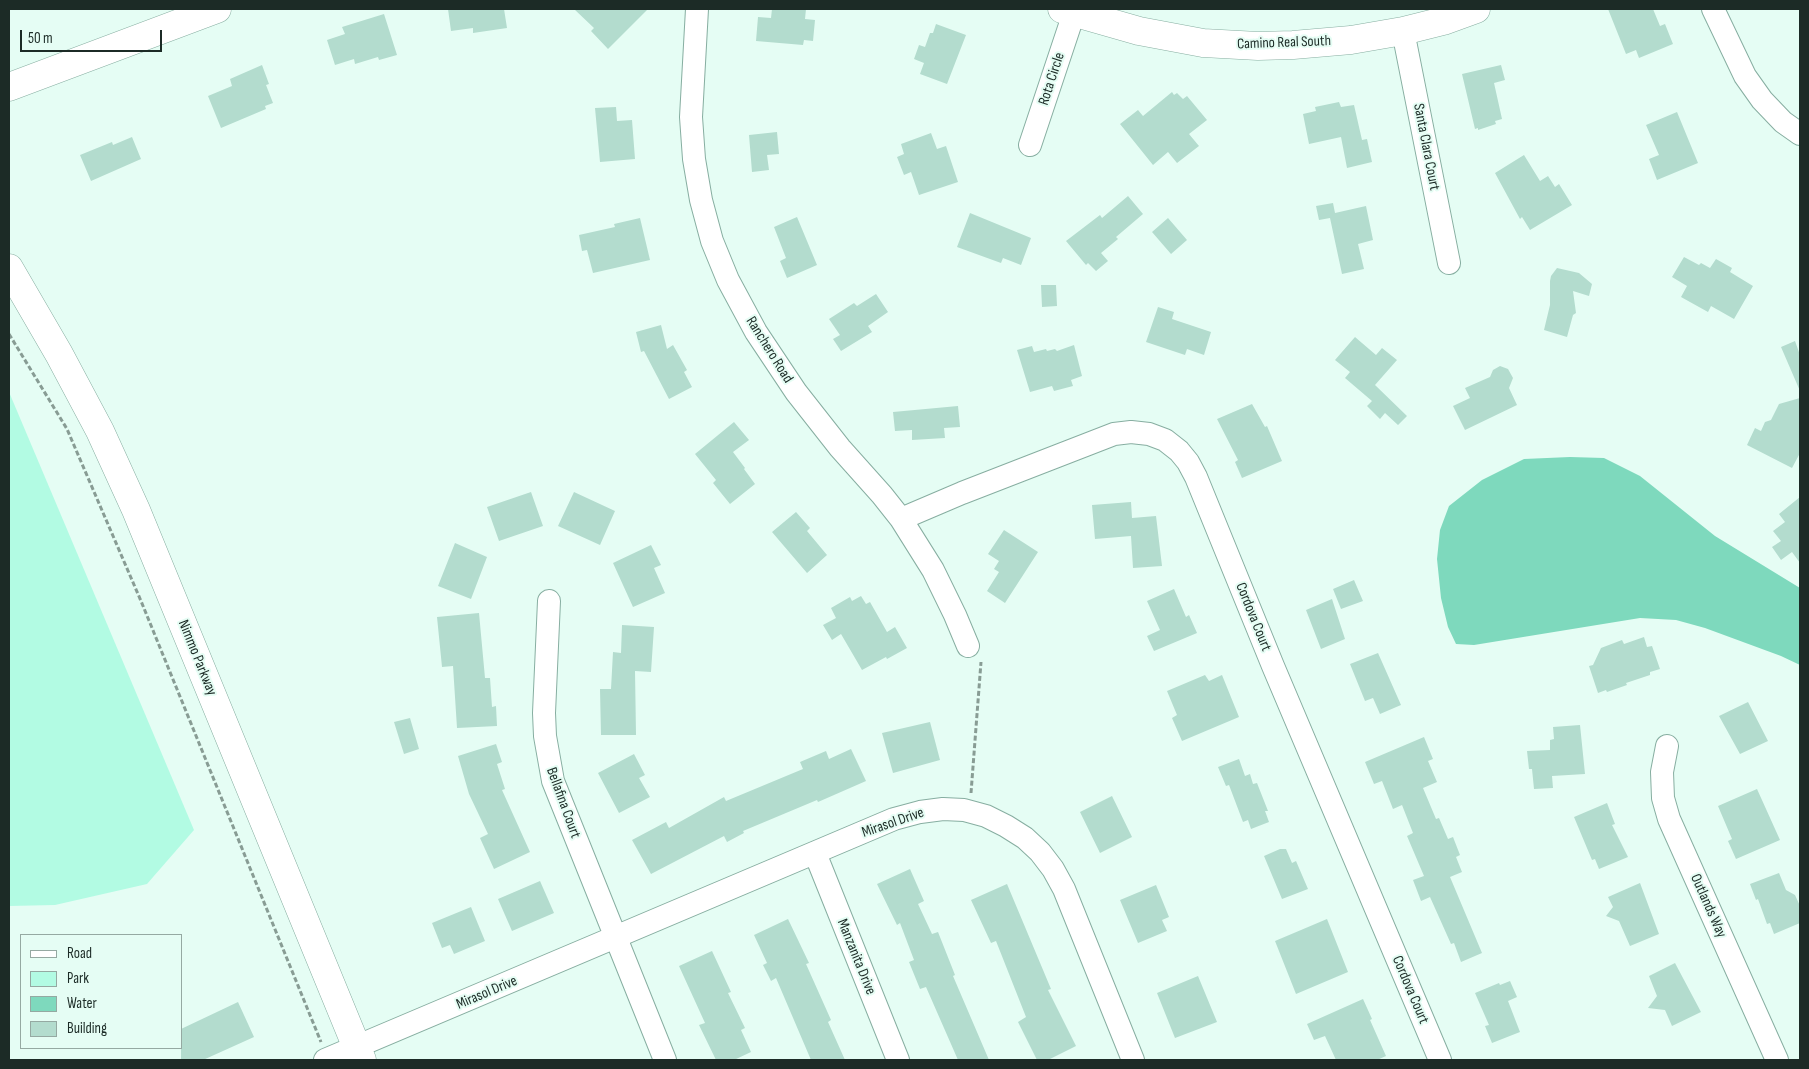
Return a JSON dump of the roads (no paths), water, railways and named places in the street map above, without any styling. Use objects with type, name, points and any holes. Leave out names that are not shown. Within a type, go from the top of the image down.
[{"type":"street","points":[[9,87],[189,14],[217,9]]},
{"type":"street","name":"Ranchero Road","points":[[697,9],[691,117],[694,159],[701,200],[712,241],[728,280],[756,332],[796,392],[840,448],[901,519],[933,570],[975,653]]},
{"type":"street","name":"Camino Real South","points":[[1068,11],[1139,31],[1203,42],[1258,46],[1351,40],[1404,31],[1443,21],[1476,9]]},
{"type":"street","points":[[1713,9],[1736,58],[1762,100],[1783,122],[1800,134]]},
{"type":"street","name":"Rota Circle","points":[[1030,146],[1068,11]]},
{"type":"street","name":"Santa Clara Court","points":[[1404,31],[1449,263]]},
{"type":"street","name":"Nimmo Parkway","points":[[9,268],[59,354],[100,431],[136,510],[360,1054]]},
{"type":"street","name":"Cordova Court","points":[[901,519],[962,493],[1114,434],[1131,432],[1149,434],[1165,440],[1179,451],[1188,462],[1196,477],[1272,666],[1440,1060]]},
{"type":"street","name":"Bellafina Court","points":[[549,601],[544,713],[548,760],[558,795],[616,938]]},
{"type":"street","name":"Outlands Way","points":[[1667,746],[1662,772],[1663,798],[1669,819],[1777,1060]]},
{"type":"street","name":"Mirasol Drive","points":[[324,1052],[360,1054],[616,938],[894,819],[920,812],[943,809],[964,810],[986,816],[1006,826],[1025,838],[1040,852],[1053,869],[1064,889],[1132,1060]]},
{"type":"street","name":"Manzanita Drive","points":[[814,853],[898,1060]]},
{"type":"street","points":[[616,938],[665,1060]]},
{"type":"water","points":[[1604,458],[1640,476],[1715,536],[1800,588],[1800,665],[1705,628],[1676,620],[1640,618],[1474,645],[1456,644],[1448,627],[1441,598],[1437,559],[1440,530],[1449,506],[1482,480],[1524,459]]}]
